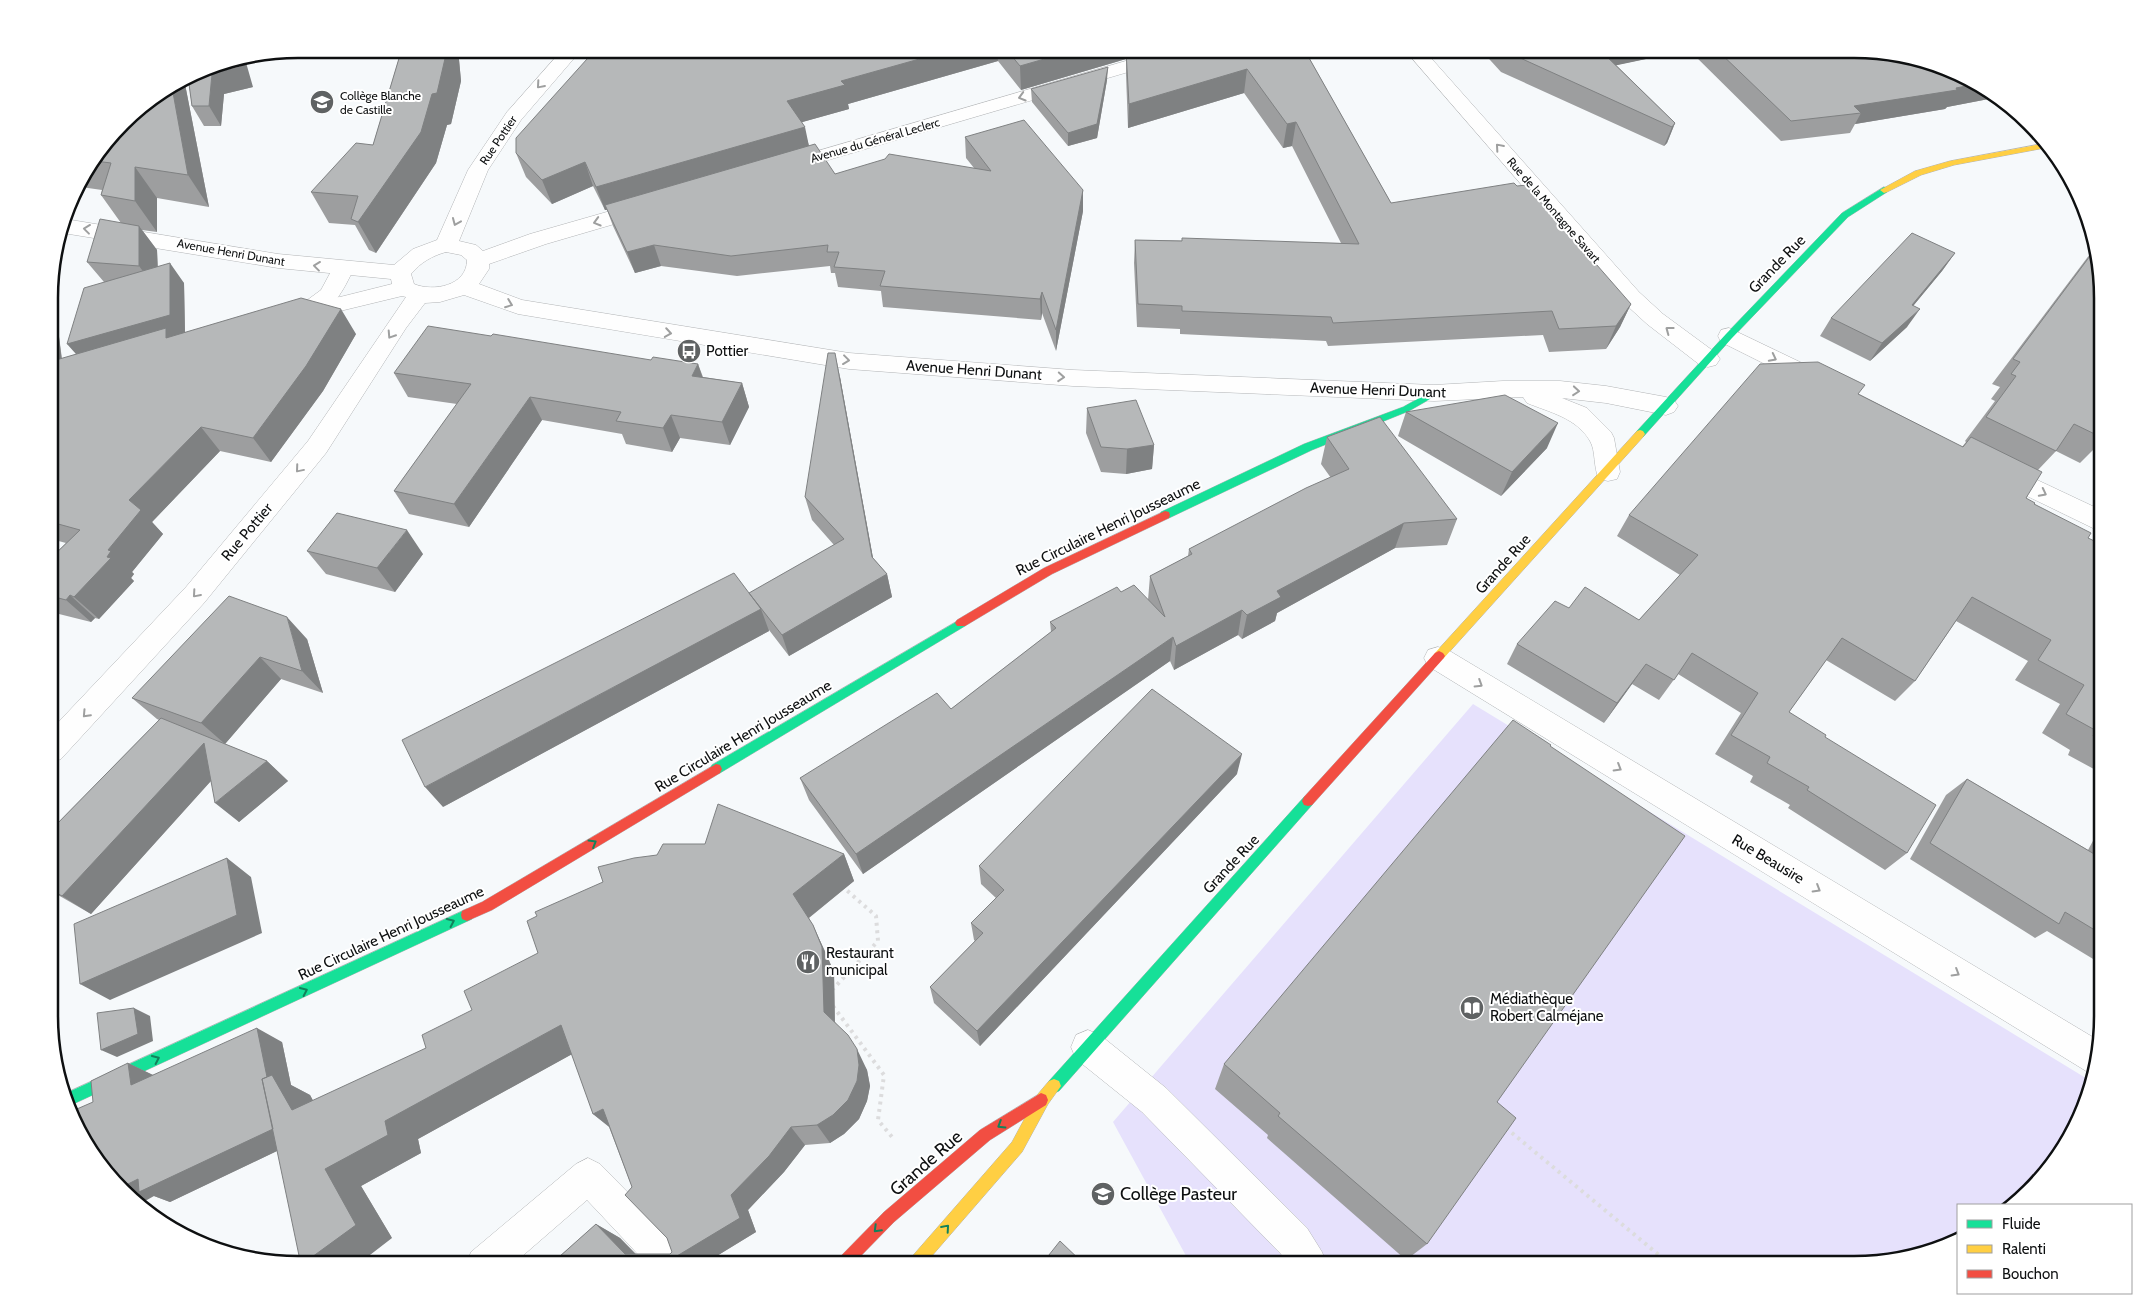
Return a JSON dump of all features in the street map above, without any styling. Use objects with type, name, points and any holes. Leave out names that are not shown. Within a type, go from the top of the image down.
[{"type":"main road","name":"Grande Rue","points":[[922,1256],[1017,1148],[1043,1099],[1192,929],[1608,472],[1729,336],[1845,215],[1877,194],[1918,173],[1953,163],[2041,146]]},
{"type":"main road","name":"Rue Circulaire Henri Jousseaume","points":[[72,1098],[486,906],[1048,571],[1308,447],[1406,409],[1434,393]]},
{"type":"main road","name":"Grande Rue","points":[[851,1256],[889,1217],[985,1135],[1043,1099]]},
{"type":"street","name":"Rue Pottier","points":[[446,245],[478,170],[514,116],[565,58]]},
{"type":"street","name":"Avenue du Général Leclerc","points":[[770,171],[1155,58]]},
{"type":"street","name":"Rue de la Montagne Savart","points":[[1421,58],[1631,298],[1655,319],[1708,359]]},
{"type":"street","points":[[479,260],[546,237],[666,201]]},
{"type":"street","name":"Avenue Henri Dunant","points":[[68,227],[107,231],[277,260],[343,269],[408,285]]},
{"type":"street","points":[[270,319],[314,306],[340,304],[408,285],[434,296],[450,292],[463,286],[477,273],[480,266],[479,260],[473,251],[461,246],[446,245],[426,250],[409,260],[408,285]]},
{"type":"street","points":[[314,306],[329,295],[343,269]]},
{"type":"street","name":"Rue Pottier","points":[[58,742],[195,595],[317,447],[398,323],[408,285]]},
{"type":"street","name":"Avenue Henri Dunant","points":[[463,286],[518,307],[650,330],[850,361],[1073,378],[1434,393],[1492,389],[1546,389],[1593,393],[1666,406]]},
{"type":"street","points":[[1729,336],[1835,389]]},
{"type":"street","name":"Avenue Henri Dunant","points":[[1492,389],[1542,399],[1579,414],[1602,438],[1608,472]]},
{"type":"street","points":[[1978,460],[2094,518]]},
{"type":"street","name":"Rue Beausire","points":[[1438,658],[2091,1055]]},
{"type":"street","points":[[1088,1047],[1154,1100],[1294,1242],[1303,1256]]},
{"type":"street","points":[[495,1256],[588,1176],[664,1256]]},
{"type":"path","points":[[826,996],[878,941],[876,916],[840,884]]},
{"type":"path","points":[[830,1002],[848,1029],[884,1075],[878,1120],[892,1137]]},
{"type":"path","points":[[1504,1127],[1660,1256]]},
{"type":"shaded area","points":[[1473,704],[2086,1078],[2070,1123],[2054,1150],[2035,1175],[2005,1204],[1957,1204],[1957,1234],[1917,1248],[1870,1256],[1186,1256],[1113,1122]]},
{"type":"building","points":[[399,58],[445,58],[437,93],[432,94],[421,132],[358,222],[351,219],[358,196],[311,192],[356,143],[373,145]]},
{"type":"building","points":[[588,58],[923,58],[841,81],[845,85],[787,101],[805,127],[596,187],[585,162],[542,180],[516,153],[516,138]]},
{"type":"building","points":[[1013,58],[1048,58],[1020,66]]},
{"type":"building","points":[[1126,58],[1309,58],[1391,203],[1514,183],[1517,186],[1527,185],[1631,304],[1616,326],[1559,329],[1552,311],[1333,323],[1331,317],[1182,311],[1182,306],[1138,304],[1135,240],[1182,241],[1182,238],[1359,244],[1296,122],[1287,124],[1247,69],[1129,104]]},
{"type":"building","points":[[1520,58],[1608,58],[1675,123],[1672,127]]},
{"type":"building","points":[[1725,58],[1870,58],[1901,62],[1932,70],[1967,86],[1956,88],[1957,90],[1854,106],[1861,113],[1791,121]]},
{"type":"building","points":[[240,65],[241,67],[212,74],[209,106],[192,106],[189,83],[220,70]]},
{"type":"building","points":[[1108,67],[1097,124],[1068,133],[1031,89]]},
{"type":"building","points":[[173,92],[188,175],[135,167],[135,201],[101,195],[111,163],[100,162],[117,139],[139,117]]},
{"type":"building","points":[[1024,120],[1083,190],[1056,330],[1042,292],[1040,299],[880,286],[885,271],[834,267],[839,252],[827,252],[828,245],[731,256],[654,245],[627,252],[605,205],[815,144],[835,174],[885,159],[889,154],[991,171],[965,137]]},
{"type":"building","points":[[100,219],[139,226],[139,266],[87,262]]},
{"type":"building","points":[[1912,233],[1955,253],[1912,305],[1920,309],[1882,343],[1831,318]]},
{"type":"building","points":[[2091,255],[2094,282],[2094,434],[2074,424],[2056,451],[1986,417],[2016,376],[2011,374],[2020,362],[2013,359]]},
{"type":"building","points":[[170,263],[170,315],[67,344],[84,288]]},
{"type":"building","points":[[301,298],[341,309],[306,366],[253,438],[201,427],[129,500],[141,510],[108,550],[111,551],[107,557],[111,558],[74,597],[70,595],[66,600],[58,598],[58,551],[80,530],[58,524],[58,359],[166,328],[166,338]]},
{"type":"building","points":[[428,326],[491,336],[493,334],[651,360],[653,357],[698,364],[692,376],[742,383],[722,422],[671,415],[663,428],[616,421],[621,412],[530,397],[454,504],[394,491],[471,384],[394,373]]},
{"type":"building","points":[[828,353],[835,353],[872,557],[887,574],[782,635],[749,593],[844,539],[805,497]]},
{"type":"building","points":[[1818,362],[1865,385],[1858,394],[1963,447],[1971,437],[2042,472],[2026,498],[2091,533],[2088,538],[2094,541],[2094,729],[2066,714],[2084,685],[2038,660],[2051,640],[1972,597],[1915,681],[1842,638],[1789,712],[1826,735],[1825,737],[1936,805],[1907,853],[1807,790],[1809,787],[1767,763],[1770,757],[1731,735],[1758,693],[1692,653],[1674,680],[1646,664],[1617,703],[1517,644],[1555,601],[1569,608],[1585,587],[1639,620],[1698,555],[1629,515],[1760,364]]},
{"type":"building","points":[[1505,395],[1558,423],[1512,472],[1406,412]]},
{"type":"building","points":[[1136,400],[1154,445],[1127,449],[1101,447],[1087,408]]},
{"type":"building","points":[[1380,417],[1457,519],[1404,523],[1277,591],[1281,597],[1247,615],[1242,610],[1176,646],[1173,637],[856,854],[800,778],[937,693],[951,709],[1056,628],[1050,622],[1117,587],[1121,592],[1134,585],[1165,617],[1150,576],[1192,554],[1189,549],[1306,488],[1349,469],[1327,437]]},
{"type":"building","points":[[337,513],[407,530],[377,568],[307,551]]},
{"type":"building","points":[[734,573],[761,609],[425,787],[402,740]]},
{"type":"building","points":[[229,596],[287,617],[302,671],[260,657],[201,723],[132,698]]},
{"type":"building","points":[[1152,689],[1242,754],[977,1031],[930,987],[983,933],[971,923],[1004,890],[979,866]]},
{"type":"building","points":[[161,718],[267,761],[215,803],[204,743],[62,896],[58,894],[58,823]]},
{"type":"building","name":"Médiathèque Robert Calméjane","points":[[1513,720],[1685,836],[1497,1102],[1516,1118],[1427,1244],[1278,1116],[1280,1113],[1224,1064]]},
{"type":"building","points":[[1967,779],[2094,854],[2094,930],[2065,912],[2059,924],[1930,843]]},
{"type":"building","points":[[718,804],[844,854],[793,894],[813,925],[822,947],[824,1012],[848,1035],[857,1049],[859,1065],[857,1081],[848,1100],[833,1115],[817,1125],[791,1127],[769,1156],[731,1195],[740,1218],[677,1256],[560,1256],[596,1224],[625,1254],[670,1254],[672,1252],[667,1238],[625,1195],[632,1187],[603,1109],[593,1114],[561,1025],[385,1121],[388,1135],[325,1169],[356,1225],[313,1256],[299,1256],[262,1079],[272,1075],[292,1110],[426,1048],[422,1035],[472,1010],[464,991],[538,953],[527,921],[537,916],[535,912],[603,882],[598,867],[634,858],[657,855],[663,844],[705,844]]},
{"type":"building","points":[[227,858],[237,915],[80,984],[74,924]]},
{"type":"building","points":[[134,1008],[138,1034],[101,1050],[97,1013]]},
{"type":"building","points":[[257,1028],[267,1077],[262,1079],[273,1129],[139,1192],[138,1179],[127,1185],[107,1163],[82,1123],[76,1109],[93,1102],[91,1081],[128,1063],[131,1085]]},
{"type":"building","points":[[1060,1241],[1076,1256],[1048,1256]]},
{"type":"traffic: fast","points":[[1640,434],[1729,336],[1845,215],[1884,190]]},
{"type":"traffic: fast","points":[[1165,515],[1308,447],[1406,409],[1434,393]]},
{"type":"traffic: fast","points":[[716,769],[961,623]]},
{"type":"traffic: fast","points":[[1054,1086],[1308,801]]},
{"type":"traffic: fast","points":[[72,1098],[467,915]]},
{"type":"traffic: slow","points":[[1884,190],[1918,173],[1953,163],[2041,146]]},
{"type":"traffic: slow","points":[[1439,656],[1640,434]]},
{"type":"traffic: slow","points":[[922,1256],[1017,1147],[1043,1099],[1054,1086]]},
{"type":"traffic: jam","points":[[961,623],[1048,571],[1165,515]]},
{"type":"traffic: jam","points":[[1308,801],[1439,656]]},
{"type":"traffic: jam","points":[[467,915],[487,906],[716,769]]},
{"type":"traffic: jam","points":[[851,1256],[889,1217],[985,1135],[1041,1100]]},
{"type":"place","name":"Collège Blanche de Castille","points":[[322,102]]},
{"type":"place","name":"Pottier","points":[[689,351]]},
{"type":"place","name":"Restaurant municipal","points":[[808,962]]},
{"type":"place","name":"Médiathèque Robert Calméjane","points":[[1472,1008]]},
{"type":"place","name":"Collège Pasteur","points":[[1103,1194]]}]
